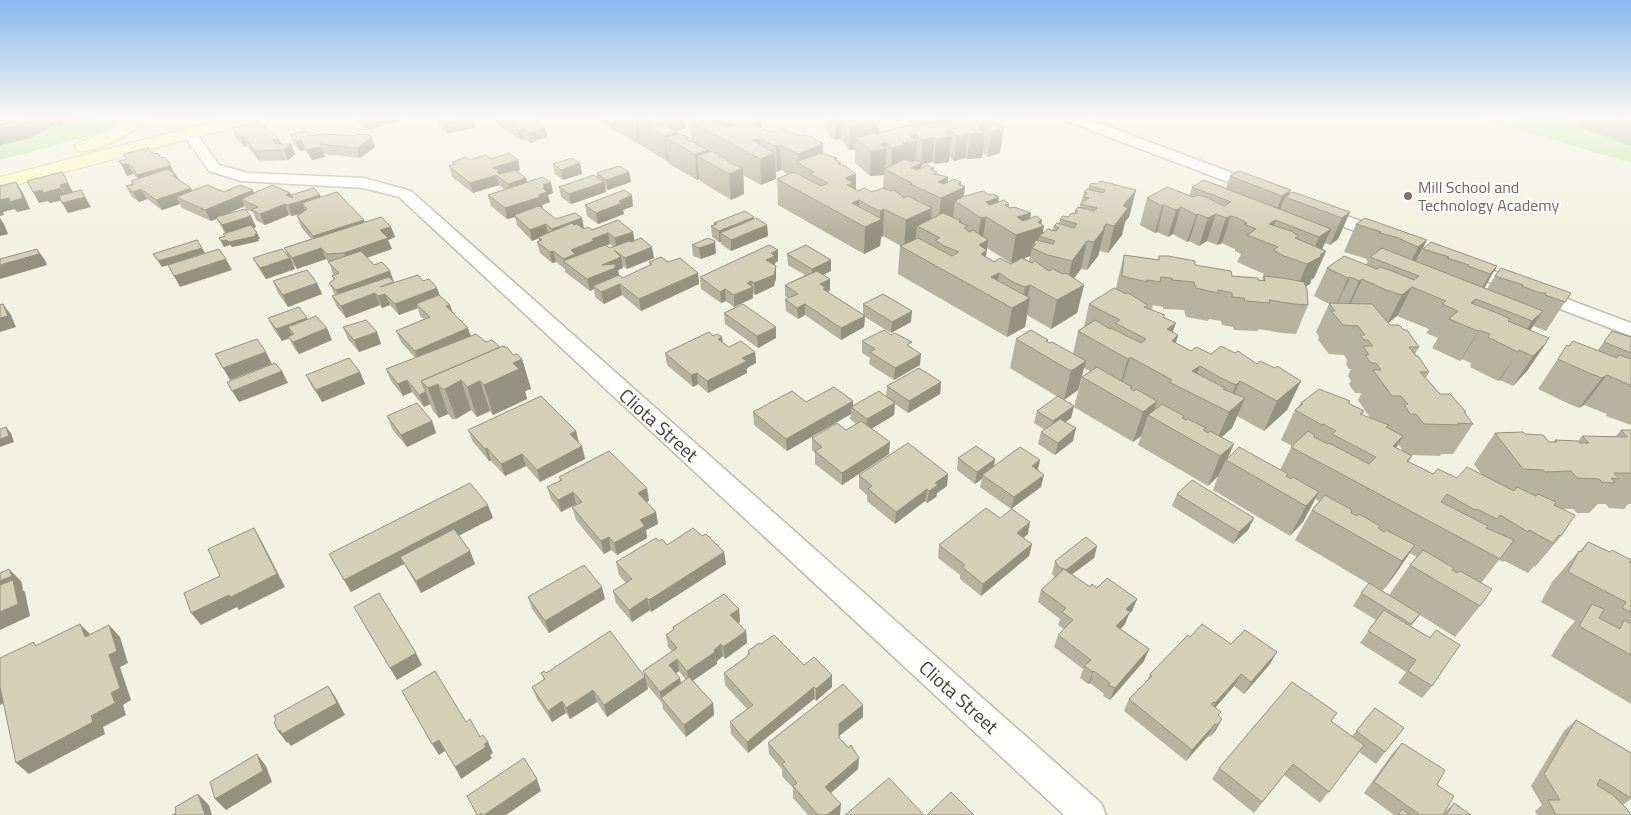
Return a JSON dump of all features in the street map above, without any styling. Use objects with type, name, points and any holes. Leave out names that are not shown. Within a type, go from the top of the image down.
[{"type":"main road","points":[[0,169],[57,155]]},
{"type":"main road","points":[[0,183],[89,155]]},
{"type":"street","name":"Cliota Street","points":[[205,155],[214,168],[247,178],[364,183],[405,194],[1090,815]]},
{"type":"street","points":[[1170,155],[1271,193]]},
{"type":"street","points":[[1298,204],[1399,241]]},
{"type":"street","points":[[1445,259],[1631,330]]},
{"type":"green space","points":[[0,155],[18,155],[0,160]]},
{"type":"green space","points":[[1604,155],[1631,155],[1631,163]]},
{"type":"building","points":[[124,155],[160,155],[161,158],[164,157],[169,162],[170,166],[137,175],[132,167],[128,164],[122,165],[119,161],[127,159]]},
{"type":"building","points":[[486,155],[491,159],[503,155],[512,155],[518,160],[492,168],[501,171],[497,172],[500,174],[515,170],[526,178],[508,184],[496,175],[470,183],[449,166],[455,164],[452,162],[466,157],[470,160]]},
{"type":"building","points":[[719,155],[721,156],[719,157],[723,157],[730,163],[743,168],[729,174],[697,156]]},
{"type":"building","points":[[753,155],[770,155],[760,159]]},
{"type":"building","points":[[815,155],[828,155],[837,158],[834,159],[841,163],[838,164],[845,166],[856,174],[845,178],[853,183],[847,185],[858,191],[864,188],[872,192],[883,188],[891,191],[894,190],[904,198],[908,196],[932,208],[906,220],[884,209],[880,211],[859,200],[852,203],[882,219],[865,227],[777,179],[794,172],[821,186],[828,183],[810,174],[814,172],[796,162]]},
{"type":"building","points":[[572,158],[580,163],[561,170],[553,164]]},
{"type":"building","points":[[905,159],[912,162],[916,160],[922,163],[911,168],[917,170],[927,165],[934,168],[930,169],[937,172],[934,174],[948,177],[938,182],[944,184],[954,179],[961,182],[958,184],[965,187],[941,198],[910,184],[912,183],[884,169]]},
{"type":"building","points":[[619,166],[629,172],[606,180],[597,173]]},
{"type":"building","points":[[167,169],[176,175],[173,176],[191,188],[156,200],[141,189],[133,192],[126,186],[134,184],[131,181]]},
{"type":"building","points":[[1239,171],[1291,190],[1282,196],[1230,176]]},
{"type":"building","points":[[62,172],[68,183],[60,185],[61,188],[43,193],[42,190],[33,192],[27,181]]},
{"type":"building","points":[[594,175],[604,182],[569,194],[559,187]]},
{"type":"building","points":[[543,177],[551,183],[543,185],[546,187],[543,188],[547,192],[538,195],[540,197],[505,208],[488,195]]},
{"type":"building","points":[[1204,180],[1331,229],[1319,237],[1275,220],[1269,224],[1291,231],[1299,236],[1295,238],[1326,251],[1320,255],[1322,256],[1307,264],[1284,256],[1273,250],[1278,247],[1247,235],[1256,229],[1244,224],[1247,223],[1238,218],[1231,216],[1226,218],[1216,214],[1208,218],[1196,215],[1181,207],[1176,210],[1164,205],[1162,206],[1147,198],[1167,187],[1193,197],[1198,195],[1206,197],[1224,206],[1231,202],[1192,187]]},
{"type":"building","points":[[1101,181],[1136,190],[1123,206],[1128,208],[1114,226],[1106,224],[1094,242],[1087,241],[1072,261],[1048,255],[1032,248],[1036,244],[1033,244],[1036,240],[1053,244],[1055,241],[1039,236],[1048,229],[1056,231],[1059,228],[1054,226],[1057,223],[1074,228],[1077,224],[1060,219],[1063,216],[1068,217],[1072,213],[1075,214],[1078,211],[1075,211],[1078,207],[1094,211],[1097,208],[1080,204],[1089,198],[1084,197],[1087,193],[1084,192],[1087,189],[1103,193],[1105,190],[1089,186],[1092,183],[1096,184]]},
{"type":"building","points":[[16,182],[23,198],[10,202],[9,198],[0,200],[0,186]]},
{"type":"building","points":[[207,185],[224,192],[240,185],[253,190],[205,210],[176,197]]},
{"type":"building","points":[[272,185],[290,193],[286,195],[293,198],[291,195],[314,188],[320,195],[288,205],[285,204],[260,214],[251,210],[258,207],[241,199]]},
{"type":"building","points":[[81,190],[85,197],[62,203],[59,196]]},
{"type":"building","points":[[624,190],[632,195],[619,201],[622,203],[596,213],[585,205]]},
{"type":"building","points":[[983,191],[989,195],[993,194],[999,197],[986,202],[990,205],[1004,200],[1009,204],[1005,205],[1010,208],[1014,207],[1031,213],[1017,217],[1023,221],[1036,216],[1042,220],[1038,222],[1044,226],[1016,235],[986,217],[981,218],[955,201]]},
{"type":"building","points":[[337,192],[364,220],[313,236],[297,216],[307,209],[302,203]]},
{"type":"building","points":[[1293,192],[1350,212],[1342,218],[1285,197]]},
{"type":"building","points":[[539,206],[556,219],[575,213],[582,218],[552,229],[546,224],[530,230],[514,215]]},
{"type":"building","points":[[245,209],[251,216],[222,225],[216,217]]},
{"type":"building","points":[[745,211],[754,217],[719,231],[711,226],[717,224],[714,223]]},
{"type":"building","points":[[943,213],[961,221],[959,222],[968,226],[964,228],[970,232],[973,230],[988,240],[979,245],[987,250],[981,254],[994,262],[1000,258],[1011,264],[1022,258],[1032,263],[1035,261],[1049,271],[1053,269],[1063,274],[1066,273],[1084,285],[1057,300],[1030,285],[1025,287],[1013,282],[999,273],[991,277],[1030,298],[1012,308],[900,246],[918,238],[952,256],[959,252],[944,246],[935,240],[940,238],[917,226]]},
{"type":"building","points":[[381,217],[391,227],[380,230],[388,238],[344,253],[327,254],[321,248],[292,258],[284,248]]},
{"type":"building","points":[[756,218],[767,225],[731,240],[720,233]]},
{"type":"building","points":[[1365,218],[1427,240],[1418,247],[1396,237],[1356,224]]},
{"type":"building","points":[[618,220],[633,232],[615,238],[608,233],[592,239],[594,240],[571,250],[575,254],[564,259],[553,251],[550,252],[537,242],[542,240],[538,237],[572,223],[584,229],[588,227],[592,230]]},
{"type":"building","points":[[251,225],[257,233],[255,234],[256,236],[229,242],[227,240],[221,241],[219,238],[225,236],[223,234]]},
{"type":"building","points":[[641,238],[652,247],[625,258],[614,250],[621,257],[602,265],[614,264],[617,265],[615,268],[587,279],[563,261],[605,245],[610,248]]},
{"type":"building","points":[[708,238],[715,241],[714,243],[699,248],[692,245]]},
{"type":"building","points":[[197,240],[202,248],[158,261],[153,254]]},
{"type":"building","points":[[1431,242],[1497,266],[1490,274],[1447,258],[1449,257],[1423,249]]},
{"type":"building","points":[[769,245],[778,250],[771,253],[775,256],[766,260],[776,266],[774,275],[754,283],[751,281],[747,283],[753,287],[734,295],[725,289],[720,292],[700,277]]},
{"type":"building","points":[[806,245],[831,260],[812,269],[787,254]]},
{"type":"building","points":[[1382,248],[1543,311],[1532,321],[1476,299],[1471,303],[1495,312],[1510,319],[1508,321],[1549,338],[1547,342],[1533,356],[1519,350],[1518,352],[1488,337],[1490,334],[1449,319],[1458,311],[1442,304],[1446,301],[1412,287],[1402,295],[1362,279],[1359,281],[1348,278],[1327,268],[1344,256],[1377,269],[1380,267],[1414,280],[1419,276],[1370,257]]},
{"type":"building","points":[[37,249],[39,254],[0,265],[0,259]]},
{"type":"building","points":[[219,249],[226,259],[174,276],[168,265]]},
{"type":"building","points":[[282,249],[290,258],[260,268],[253,258]]},
{"type":"building","points":[[361,251],[374,265],[382,262],[390,271],[336,290],[329,283],[335,279],[332,276],[339,273],[328,262]]},
{"type":"building","points":[[1124,255],[1159,260],[1159,256],[1168,256],[1195,261],[1195,265],[1231,271],[1232,276],[1258,278],[1258,280],[1265,281],[1264,276],[1304,282],[1307,289],[1308,305],[1269,300],[1270,303],[1245,301],[1244,298],[1232,297],[1232,293],[1218,290],[1218,293],[1196,288],[1194,282],[1161,277],[1160,282],[1147,280],[1147,282],[1122,276]]},
{"type":"building","points":[[661,257],[668,262],[680,258],[698,273],[639,299],[620,284],[601,292],[593,286],[619,275],[623,278],[652,264],[649,262]]},
{"type":"building","points":[[1501,268],[1571,293],[1565,302],[1545,295],[1546,293],[1540,293],[1495,276]]},
{"type":"building","points":[[307,270],[317,283],[283,295],[273,281]]},
{"type":"building","points":[[817,271],[830,279],[820,284],[826,288],[823,289],[865,316],[841,328],[805,304],[797,308],[785,299],[798,294],[785,285]]},
{"type":"building","points":[[418,275],[423,281],[429,279],[437,288],[395,304],[385,294],[378,296],[375,293],[341,306],[332,296],[389,277],[394,282],[380,287]]},
{"type":"building","points":[[1114,288],[1126,294],[1128,293],[1148,305],[1144,307],[1165,315],[1163,317],[1176,323],[1167,329],[1178,335],[1172,341],[1191,351],[1196,347],[1211,354],[1221,346],[1235,353],[1238,351],[1257,364],[1260,361],[1275,368],[1277,366],[1301,381],[1277,401],[1240,381],[1236,385],[1200,366],[1192,371],[1225,388],[1223,389],[1245,398],[1229,412],[1169,382],[1172,380],[1130,357],[1128,359],[1078,331],[1095,320],[1141,343],[1146,339],[1115,323],[1120,320],[1089,304]]},
{"type":"building","points":[[883,294],[912,311],[892,322],[863,304]]},
{"type":"building","points":[[439,295],[450,305],[446,306],[468,328],[415,351],[396,331],[430,317],[416,304]]},
{"type":"building","points":[[1329,303],[1372,304],[1390,325],[1399,325],[1404,330],[1407,330],[1419,347],[1409,347],[1429,372],[1420,372],[1440,394],[1450,394],[1466,412],[1464,412],[1473,424],[1424,424],[1416,414],[1410,414],[1404,404],[1408,404],[1401,396],[1392,396],[1373,370],[1381,370],[1376,363],[1371,363],[1365,355],[1369,355],[1363,346],[1373,346],[1360,335],[1365,335],[1358,326],[1343,325],[1331,311],[1335,311]]},
{"type":"building","points":[[3,304],[8,316],[0,318],[0,305]]},
{"type":"building","points":[[743,304],[776,327],[757,336],[724,313]]},
{"type":"building","points":[[299,307],[307,318],[276,329],[268,318]]},
{"type":"building","points":[[316,316],[327,328],[293,342],[288,337],[294,334],[288,327]]},
{"type":"building","points":[[366,320],[377,332],[354,340],[343,327]]},
{"type":"building","points":[[884,330],[891,335],[895,333],[912,342],[907,345],[921,354],[895,368],[870,352],[875,349],[862,341]]},
{"type":"building","points":[[1031,330],[1048,340],[1046,341],[1052,342],[1086,361],[1071,371],[1016,339]]},
{"type":"building","points":[[1612,331],[1631,337],[1631,353],[1604,342]]},
{"type":"building","points":[[709,332],[713,336],[718,334],[722,337],[718,339],[729,347],[741,341],[755,352],[742,358],[747,361],[707,381],[697,373],[691,375],[665,353]]},
{"type":"building","points":[[476,334],[486,342],[492,340],[500,347],[421,381],[426,392],[419,395],[407,380],[398,384],[386,369]]},
{"type":"building","points":[[257,339],[266,352],[223,368],[215,354]]},
{"type":"building","points":[[1573,341],[1617,358],[1619,355],[1631,359],[1631,387],[1607,375],[1602,378],[1558,359],[1567,345],[1569,346]]},
{"type":"building","points":[[503,346],[508,348],[513,355],[517,354],[522,359],[513,363],[519,369],[484,385],[480,381],[467,387],[461,380],[442,389],[438,384],[428,388],[421,381]]},
{"type":"building","points":[[349,358],[360,372],[316,390],[306,375]]},
{"type":"building","points":[[275,363],[282,371],[232,391],[227,382]]},
{"type":"building","points":[[1097,367],[1132,387],[1130,388],[1134,391],[1136,389],[1157,401],[1143,412],[1082,377]]},
{"type":"building","points":[[919,368],[941,382],[909,401],[887,386]]},
{"type":"building","points":[[834,387],[853,401],[786,439],[753,412],[792,391],[806,402]]},
{"type":"building","points":[[1319,389],[1350,401],[1348,403],[1364,411],[1360,414],[1389,425],[1386,427],[1403,436],[1393,446],[1412,456],[1407,461],[1433,474],[1438,469],[1457,478],[1467,467],[1514,491],[1517,487],[1536,496],[1538,494],[1556,502],[1554,505],[1575,515],[1561,536],[1559,535],[1553,543],[1529,530],[1528,532],[1500,515],[1497,519],[1477,509],[1475,510],[1447,494],[1441,502],[1488,526],[1486,528],[1514,540],[1500,559],[1291,447],[1308,431],[1315,435],[1314,437],[1369,464],[1376,457],[1332,434],[1336,431],[1295,410]]},
{"type":"building","points":[[879,391],[895,403],[867,419],[851,407]]},
{"type":"building","points":[[541,396],[576,431],[570,434],[582,446],[537,470],[522,454],[501,464],[468,430]]},
{"type":"building","points":[[1058,396],[1074,406],[1053,421],[1037,411]]},
{"type":"building","points":[[417,403],[432,421],[401,435],[387,416]]},
{"type":"building","points":[[1162,404],[1184,416],[1182,418],[1206,428],[1203,430],[1208,433],[1210,431],[1234,444],[1220,456],[1148,415]]},
{"type":"building","points":[[1060,419],[1076,428],[1058,443],[1041,432]]},
{"type":"building","points":[[861,421],[890,442],[842,473],[815,451],[822,447],[812,438],[837,423],[846,430]]},
{"type":"building","points":[[6,427],[9,436],[0,439],[0,429]]},
{"type":"building","points":[[1621,430],[1631,430],[1631,473],[1614,473],[1619,479],[1611,478],[1615,483],[1602,482],[1599,479],[1577,478],[1571,471],[1545,472],[1543,470],[1523,469],[1495,433],[1523,432],[1525,434],[1543,435],[1549,442],[1557,442],[1555,440],[1589,443],[1582,436],[1627,437]]},
{"type":"building","points":[[908,443],[948,474],[935,483],[938,485],[929,491],[927,489],[896,512],[868,489],[872,486],[859,475]]},
{"type":"building","points":[[976,446],[995,459],[977,472],[958,458]]},
{"type":"building","points":[[1020,447],[1040,460],[1032,466],[1044,475],[1014,497],[982,475]]},
{"type":"building","points":[[1239,447],[1288,474],[1286,476],[1291,479],[1293,477],[1319,492],[1306,506],[1226,460]]},
{"type":"building","points":[[609,451],[647,488],[638,493],[656,512],[640,520],[645,526],[614,543],[609,537],[601,541],[572,507],[582,502],[573,492],[558,500],[547,487],[562,480],[559,477]]},
{"type":"building","points":[[1192,480],[1254,518],[1239,532],[1177,494]]},
{"type":"building","points":[[470,483],[488,505],[344,580],[329,554]]},
{"type":"building","points":[[1325,495],[1352,510],[1351,513],[1357,516],[1359,514],[1380,526],[1378,528],[1384,532],[1386,530],[1415,545],[1402,561],[1312,510]]},
{"type":"building","points":[[986,508],[1000,518],[1012,509],[1030,522],[1017,533],[1032,544],[983,584],[962,567],[965,565],[939,545]]},
{"type":"building","points":[[254,528],[277,574],[231,597],[229,595],[191,613],[184,593],[220,576],[208,549]]},
{"type":"building","points":[[693,528],[702,536],[706,534],[724,552],[649,600],[647,598],[629,610],[613,591],[632,579],[616,562],[656,538],[659,541],[662,539],[667,545]]},
{"type":"building","points":[[454,529],[470,551],[416,581],[400,557]]},
{"type":"building","points":[[1086,537],[1097,546],[1066,570],[1059,567],[1055,561]]},
{"type":"building","points":[[1588,542],[1610,552],[1612,550],[1631,560],[1629,562],[1631,563],[1631,612],[1622,608],[1626,602],[1568,572],[1579,551],[1581,552]]},
{"type":"building","points":[[1423,550],[1454,568],[1452,570],[1458,573],[1460,571],[1492,589],[1480,606],[1410,565]]},
{"type":"building","points":[[584,565],[602,587],[545,621],[528,597]]},
{"type":"building","points":[[9,569],[12,576],[0,581],[0,573]]},
{"type":"building","points":[[1064,569],[1090,587],[1092,584],[1097,588],[1107,578],[1137,599],[1126,609],[1130,612],[1116,626],[1149,649],[1115,688],[1108,685],[1110,683],[1094,671],[1084,666],[1091,660],[1058,635],[1073,620],[1062,612],[1066,608],[1041,590]]},
{"type":"building","points":[[13,580],[18,604],[0,612],[0,585]]},
{"type":"building","points":[[1369,583],[1420,614],[1411,624],[1361,593]]},
{"type":"building","points":[[379,593],[416,653],[390,668],[354,607]]},
{"type":"building","points":[[724,594],[739,609],[730,615],[746,631],[723,647],[721,644],[714,650],[715,652],[687,671],[677,659],[669,665],[680,678],[660,692],[643,671],[677,648],[666,635],[674,629],[673,627]]},
{"type":"building","points":[[1592,604],[1604,609],[1599,618],[1620,629],[1624,620],[1631,624],[1631,655],[1579,626]]},
{"type":"building","points":[[1384,610],[1430,638],[1436,630],[1460,645],[1432,686],[1408,671],[1416,660],[1368,631]]},
{"type":"building","points":[[80,624],[85,637],[109,625],[117,651],[109,655],[120,688],[111,693],[115,703],[91,716],[93,722],[16,763],[0,687],[0,658],[34,642],[35,646]]},
{"type":"building","points":[[1202,624],[1231,644],[1245,630],[1277,652],[1251,682],[1241,674],[1215,703],[1211,704],[1221,712],[1218,715],[1222,719],[1217,725],[1215,724],[1192,750],[1129,699],[1152,676],[1150,674],[1188,635],[1190,637]]},
{"type":"building","points":[[610,631],[645,677],[604,705],[593,690],[566,708],[562,701],[548,711],[532,687],[545,679],[541,673],[544,671],[546,673]]},
{"type":"building","points":[[774,635],[804,665],[814,657],[832,675],[816,689],[814,687],[747,742],[730,722],[753,705],[724,673],[745,658],[750,653],[748,651]]},
{"type":"building","points":[[435,671],[466,722],[470,719],[480,737],[483,735],[488,742],[484,744],[486,747],[455,767],[439,740],[432,744],[402,691]]},
{"type":"building","points":[[689,677],[713,703],[684,725],[661,698]]},
{"type":"building","points":[[1292,682],[1337,713],[1331,721],[1364,745],[1329,792],[1293,764],[1262,802],[1219,768]]},
{"type":"building","points":[[843,684],[863,705],[839,724],[839,738],[849,748],[851,745],[859,758],[825,787],[841,804],[827,815],[818,815],[793,786],[797,783],[782,764],[785,762],[768,743]]},
{"type":"building","points":[[328,686],[337,703],[282,734],[280,730],[278,731],[274,722],[276,720],[274,716]]},
{"type":"building","points":[[1375,708],[1404,728],[1385,752],[1356,731]]},
{"type":"building","points":[[1576,720],[1631,753],[1631,798],[1600,779],[1597,785],[1614,796],[1631,815],[1556,815],[1548,800],[1560,800],[1544,774]]},
{"type":"building","points":[[1402,743],[1445,770],[1437,785],[1454,796],[1443,815],[1420,815],[1374,782]]},
{"type":"building","points":[[257,754],[263,771],[215,799],[210,782]]},
{"type":"building","points":[[524,758],[537,779],[484,815],[481,813],[477,815],[467,796]]},
{"type":"building","points":[[889,778],[924,815],[845,815]]},
{"type":"building","points":[[951,792],[974,815],[927,815]]},
{"type":"building","points":[[198,794],[205,815],[172,815],[176,813],[175,807]]},
{"type":"building","points":[[1454,803],[1471,815],[1446,815]]},
{"type":"building","points":[[1402,809],[1410,815],[1398,815]]},
{"type":"place","name":"Mill School and Technology Academy","points":[[1408,196]]}]
